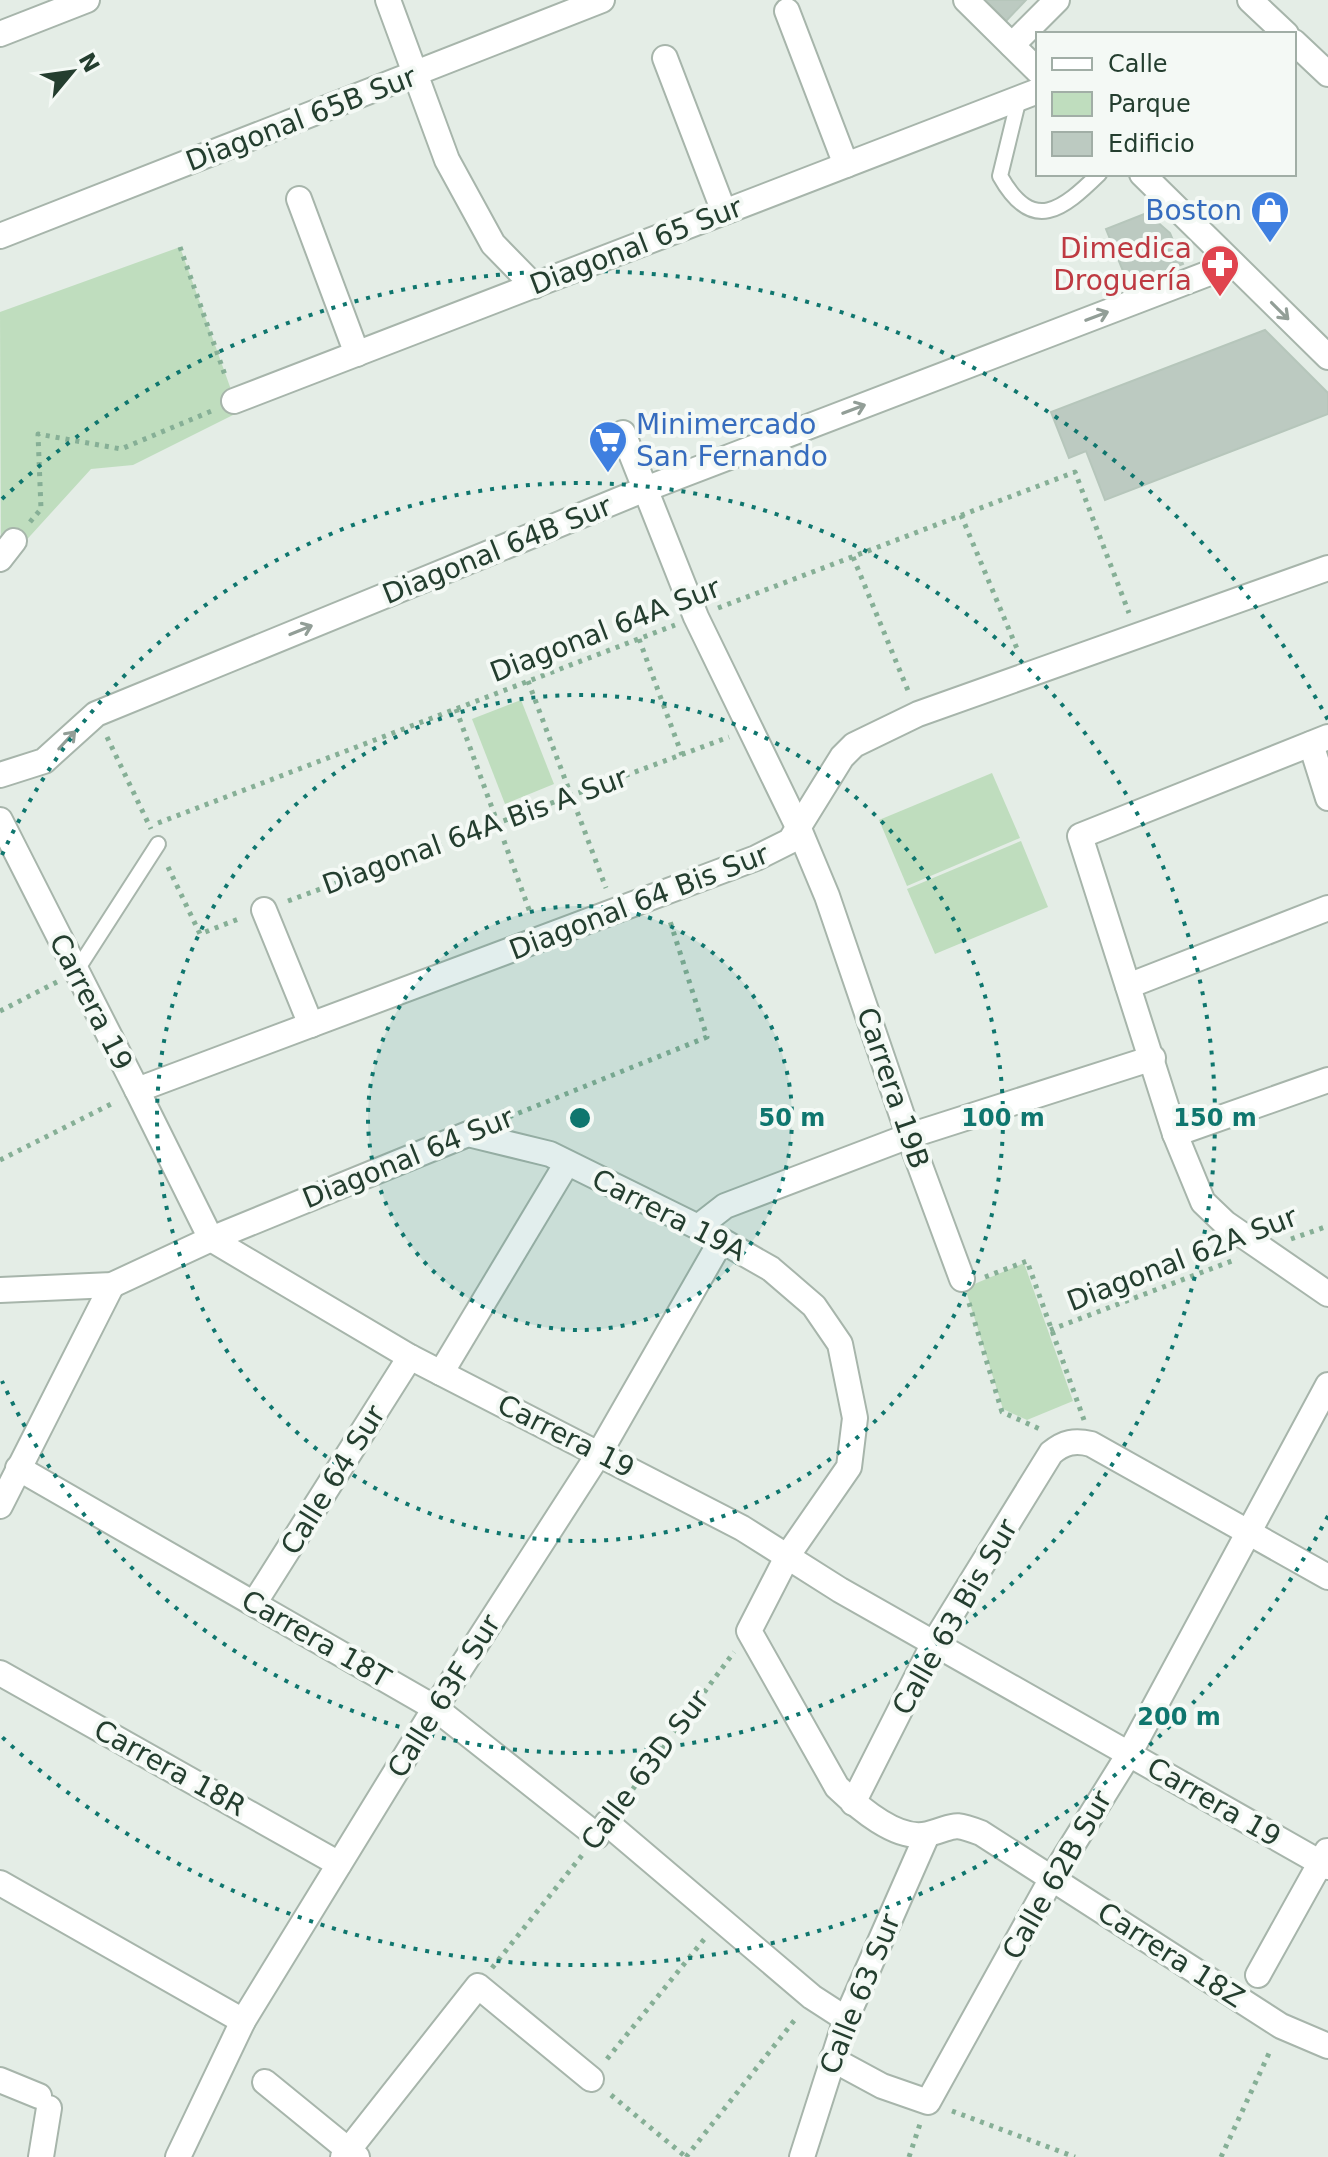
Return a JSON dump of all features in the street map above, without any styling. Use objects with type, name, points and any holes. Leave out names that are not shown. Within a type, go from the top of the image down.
[{"type":"street","points":[[0,34],[87,0]]},
{"type":"street","points":[[388,0],[447,160],[493,244],[534,286]]},
{"type":"street","name":"Diagonal 65B Sur","points":[[0,236],[602,0]]},
{"type":"street","points":[[966,0],[1036,69]]},
{"type":"street","points":[[1012,45],[1057,0]]},
{"type":"street","points":[[1250,0],[1284,32]]},
{"type":"street","points":[[787,11],[846,165]]},
{"type":"street","points":[[1296,44],[1328,74]]},
{"type":"street","points":[[665,58],[724,212]]},
{"type":"street","name":"Diagonal 65 Sur","points":[[234,401],[1029,95]]},
{"type":"street","points":[[1144,176],[1328,357]]},
{"type":"street","points":[[299,199],[357,354]]},
{"type":"street","name":"Diagonal 64B Sur","points":[[0,775],[44,761],[96,714],[643,490],[1233,264]]},
{"type":"street","name":"Carrera 19B","points":[[623,433],[643,490],[696,617],[799,829],[827,896],[909,1136],[963,1282]]},
{"type":"street","name":"Diagonal 64 Bis Sur","points":[[137,1090],[779,848],[799,829],[842,757],[868,736],[918,714],[1328,568]]},
{"type":"street","points":[[1328,798],[1319,741],[1080,836],[1175,1134],[1203,1202],[1328,1294]]},
{"type":"street","name":"Carrera 19","points":[[0,820],[211,1239],[410,1357],[600,1452],[788,1555],[840,1590],[935,1641],[1129,1754],[1326,1860]]},
{"type":"street","points":[[1128,986],[1328,908]]},
{"type":"street","points":[[264,910],[311,1025]]},
{"type":"street","points":[[698,1227],[725,1206],[909,1136],[1153,1058]]},
{"type":"street","points":[[1175,1134],[1328,1080]]},
{"type":"street","name":"Carrera 19A","points":[[468,1134],[550,1154],[698,1227],[794,1286],[814,1306],[840,1344],[855,1418],[849,1467],[788,1555]]},
{"type":"street","name":"Diagonal 64 Sur","points":[[112,1285],[211,1239],[468,1134]]},
{"type":"street","points":[[441,1373],[567,1163]]},
{"type":"street","name":"Calle 63F Sur","points":[[178,2157],[243,2021],[435,1708],[600,1452],[721,1241]]},
{"type":"street","points":[[0,1290],[112,1285],[0,1506]]},
{"type":"street","name":"Calle 64 Sur","points":[[255,1602],[410,1357]]},
{"type":"street","name":"Calle 62B Sur","points":[[928,2102],[1052,1878],[1129,1754],[1247,1530],[1328,1385]]},
{"type":"street","points":[[1081,1443],[1247,1530],[1328,1577]]},
{"type":"street","name":"Calle 63 Bis Sur","points":[[853,1803],[935,1641],[1051,1453],[1081,1443]]},
{"type":"street","name":"Carrera 18T","points":[[18,1468],[435,1708],[602,1830],[720,1920],[812,1997],[846,2019]]},
{"type":"street","points":[[749,1631],[788,1555]]},
{"type":"street","name":"Carrera 18Z","points":[[749,1631],[815,1753],[837,1787],[853,1803],[904,1832],[927,1835],[944,1826],[962,1826],[981,1833],[1281,2026],[1328,2046]]},
{"type":"street","name":"Carrera 18R","points":[[0,1673],[339,1864]]},
{"type":"street","name":"Calle 63 Sur","points":[[802,2157],[846,2019],[927,1835]]},
{"type":"street","points":[[1258,1975],[1326,1860]]},
{"type":"street","points":[[0,1883],[243,2021]]},
{"type":"street","points":[[265,2082],[349,2155],[478,1986],[591,2079]]},
{"type":"street","points":[[832,2059],[882,2086],[928,2102]]},
{"type":"street","points":[[0,2080],[44,2102],[41,2157]]},
{"type":"lane","points":[[1029,95],[1000,176],[1012,194],[1029,208],[1048,212],[1068,204],[1097,176]]},
{"type":"lane","points":[[75,973],[158,844]]},
{"type":"path","points":[[7,550],[41,509],[38,434],[121,449],[234,401],[180,247]]},
{"type":"path","name":"Diagonal 64A Sur","points":[[149,826],[1075,472],[1138,636]]},
{"type":"path","points":[[961,515],[1027,675]]},
{"type":"path","points":[[853,557],[918,714]]},
{"type":"path","points":[[639,639],[682,755]]},
{"type":"path","points":[[528,681],[615,912]]},
{"type":"path","points":[[456,709],[540,940]]},
{"type":"path","name":"Diagonal 64A Bis A Sur","points":[[200,934],[750,729]]},
{"type":"path","name":"Diagonal 64 Sur","points":[[468,1134],[707,1037],[662,894]]},
{"type":"path","points":[[0,1011],[75,973]]},
{"type":"path","points":[[0,1160],[137,1090]]},
{"type":"path","name":"Diagonal 62A Sur","points":[[1050,1330],[1328,1226]]},
{"type":"path","points":[[1027,1261],[1050,1330],[1081,1443],[1002,1412],[963,1282],[1027,1261]]},
{"type":"path","name":"Calle 63D Sur","points":[[478,1986],[602,1830],[749,1631]]},
{"type":"path","points":[[720,1920],[591,2079],[686,2157],[812,1997]]},
{"type":"path","points":[[1221,2157],[1281,2026]]},
{"type":"path","points":[[909,2157],[928,2102],[1075,2157]]},
{"type":"green space","points":[[180,247],[239,412],[133,465],[91,469],[1,568],[0,312]]},
{"type":"green space","points":[[521,700],[554,784],[505,804],[472,719]]},
{"type":"green space","points":[[992,773],[1020,838],[907,886],[879,820]]},
{"type":"green space","points":[[1021,841],[1048,907],[935,954],[907,889]]},
{"type":"green space","points":[[1024,1263],[1073,1401],[1027,1420],[1003,1409],[965,1288]]},
{"type":"building","points":[[985,0],[1026,0],[1006,21]]},
{"type":"building","points":[[1147,213],[1170,233],[1183,264],[1129,286],[1106,229]]},
{"type":"building","points":[[1265,330],[1328,393],[1328,414],[1105,500],[1086,451],[1069,458],[1051,412]]},
{"type":"place","name":"Boston","points":[[1270,244]]},
{"type":"place","name":"Dimedica Droguería","points":[[1220,298]]},
{"type":"place","name":"Minimercado San Fernando","points":[[608,474]]}]
